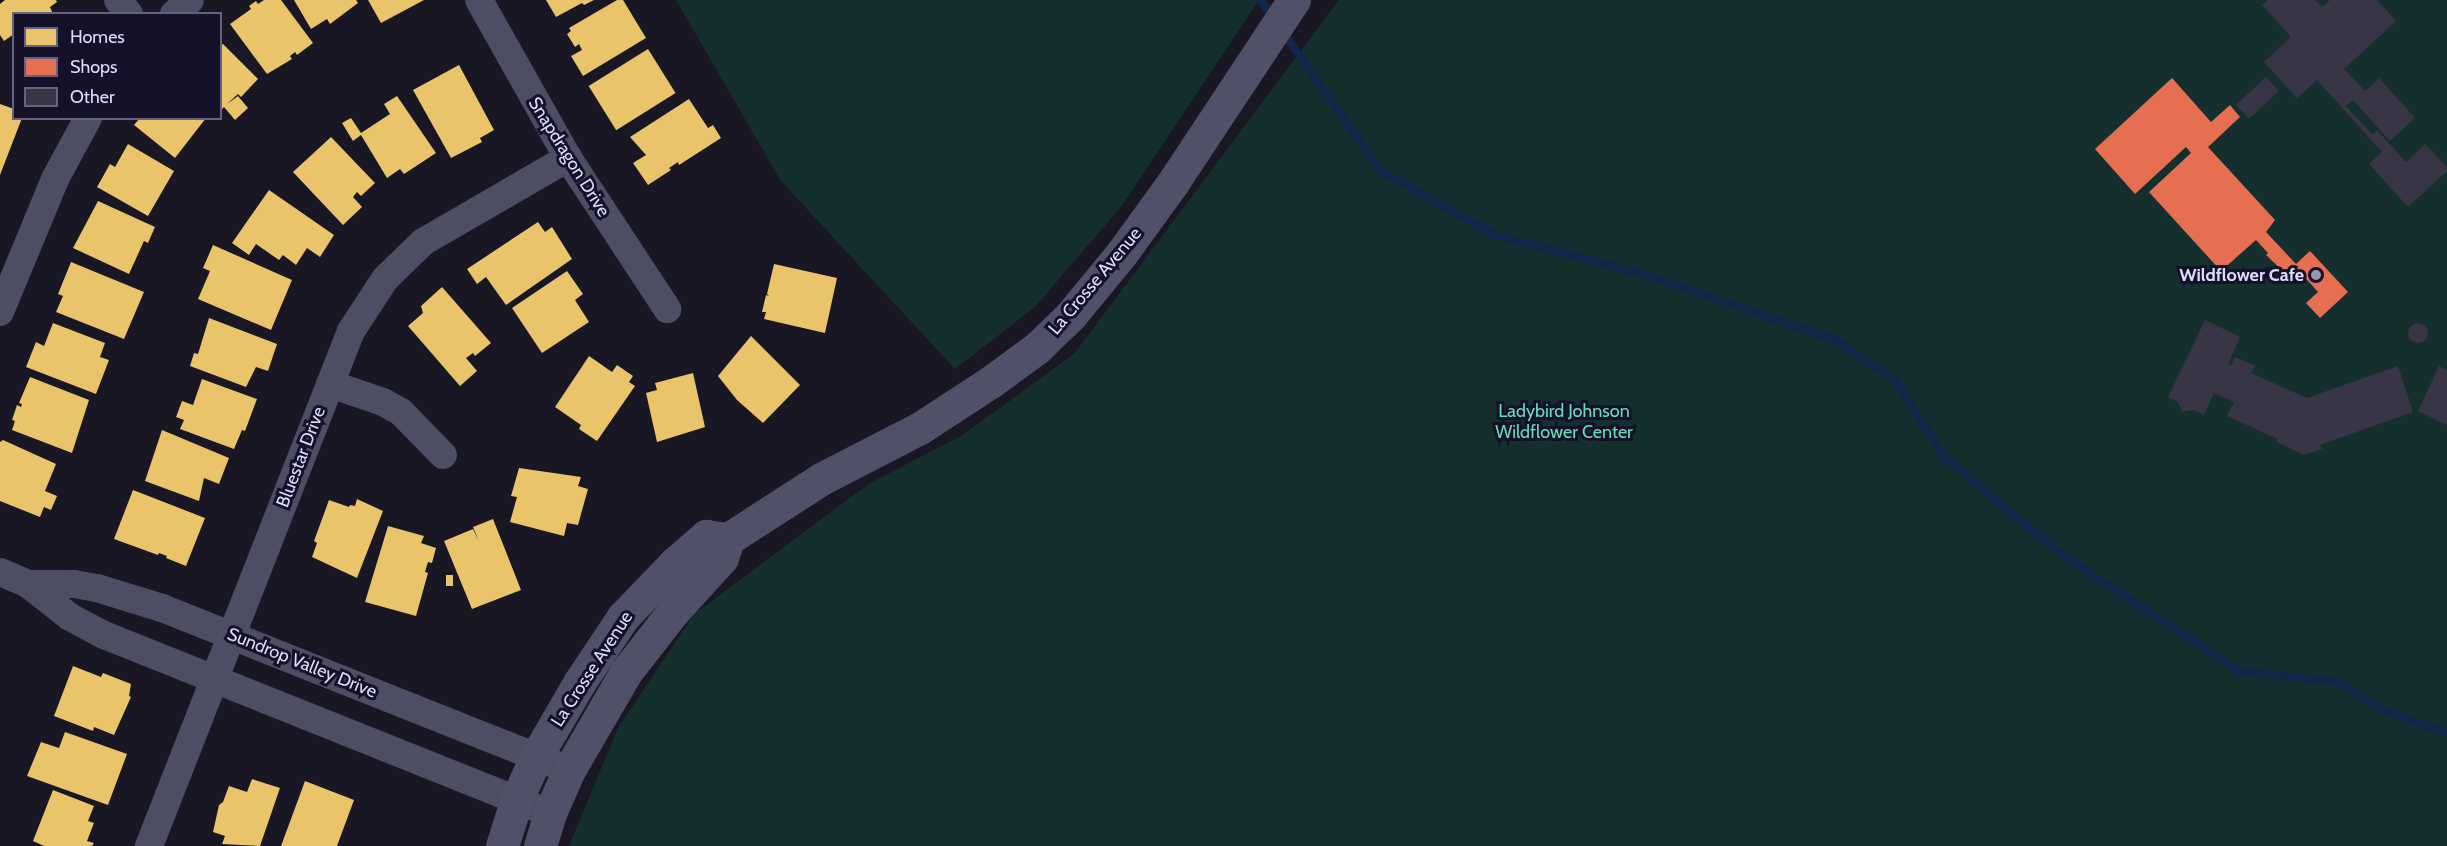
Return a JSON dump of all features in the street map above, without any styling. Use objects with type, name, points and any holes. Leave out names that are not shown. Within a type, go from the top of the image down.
[{"type":"street","points":[[118,0],[127,12]]},
{"type":"street","points":[[176,12],[190,0]]},
{"type":"street","name":"Snapdragon Drive","points":[[479,0],[568,158],[667,309]]},
{"type":"street","name":"La Crosse Avenue","points":[[540,846],[550,813],[569,770],[626,672],[672,613],[722,558],[728,539],[821,479],[920,428],[992,381],[1037,348],[1071,315],[1122,253],[1262,51],[1294,0]]},
{"type":"street","points":[[0,312],[11,249],[55,180],[87,120]]},
{"type":"street","name":"Bluestar Drive","points":[[149,846],[351,331],[385,279],[407,256],[442,229],[568,158]]},
{"type":"street","points":[[330,384],[383,402],[401,412],[443,455]]},
{"type":"street","name":"La Crosse Avenue","points":[[502,846],[517,799],[536,757],[579,683],[623,617],[674,564],[706,536],[728,539]]},
{"type":"street","name":"Sundrop Valley Drive","points":[[0,572],[28,584],[70,617],[87,626],[214,680],[550,813]]},
{"type":"street","name":"Sundrop Valley Drive","points":[[28,584],[74,584],[97,588],[233,635],[569,770]]},
{"type":"green space","points":[[676,0],[1259,0],[1121,207],[1035,307],[955,369],[781,181]]},
{"type":"green space","name":"Ladybird Johnson Wildflower Center","points":[[1339,0],[2447,0],[2447,846],[569,846],[618,728],[694,614],[870,483],[961,436],[1074,354]]},
{"type":"building: Homes","points":[[5,0],[56,0],[57,2],[50,7],[52,12],[12,12],[12,35],[4,41],[0,35],[0,4]]},
{"type":"building: Homes","points":[[264,0],[281,0],[313,43],[297,55],[295,52],[290,56],[292,59],[267,74],[230,24],[251,9],[249,6],[256,1],[258,4]]},
{"type":"building: Homes","points":[[294,0],[356,0],[358,3],[330,24],[327,19],[311,29]]},
{"type":"building: Homes","points":[[368,0],[424,0],[381,23]]},
{"type":"building: Homes","points":[[546,0],[594,0],[584,5],[582,3],[556,17]]},
{"type":"building: Homes","points":[[617,0],[623,0],[646,38],[583,76],[571,56],[582,50],[579,44],[575,47],[567,34],[571,31],[569,28]]},
{"type":"building: Homes","points":[[222,45],[258,79],[241,97],[238,94],[227,104],[238,96],[248,108],[235,120],[224,107],[222,109]]},
{"type":"building: Homes","points":[[648,49],[676,93],[616,130],[589,86]]},
{"type":"building: Homes","points":[[459,65],[494,130],[480,138],[482,142],[451,158],[413,90]]},
{"type":"building: Homes","points":[[397,96],[436,153],[404,174],[400,169],[387,178],[361,135],[353,141],[342,123],[351,118],[361,133],[390,114],[384,104]]},
{"type":"building: Homes","points":[[689,99],[708,128],[713,125],[721,138],[679,165],[678,162],[669,168],[671,170],[648,185],[633,163],[646,155],[630,137]]},
{"type":"building: Homes","points":[[0,104],[12,108],[12,120],[21,120],[0,175]]},
{"type":"building: Homes","points":[[138,120],[204,120],[175,158],[134,125]]},
{"type":"building: Homes","points":[[331,137],[375,183],[361,196],[357,192],[353,197],[362,207],[343,225],[293,172]]},
{"type":"building: Homes","points":[[128,144],[174,171],[148,216],[97,187],[110,164],[115,167]]},
{"type":"building: Homes","points":[[269,190],[334,235],[320,257],[307,248],[296,265],[283,255],[279,260],[256,244],[249,255],[232,243]]},
{"type":"building: Homes","points":[[98,201],[155,227],[148,243],[144,241],[129,274],[73,248]]},
{"type":"building: Homes","points":[[538,222],[545,232],[552,227],[572,259],[506,305],[486,277],[477,284],[467,269]]},
{"type":"building: Homes","points":[[213,245],[292,280],[271,330],[198,299],[210,271],[203,268]]},
{"type":"building: Homes","points":[[71,262],[144,292],[124,339],[56,312],[63,296],[58,294]]},
{"type":"building: Homes","points":[[774,264],[837,278],[825,333],[764,319],[766,312],[762,312],[766,295],[769,296],[767,294]]},
{"type":"building: Homes","points":[[567,271],[583,294],[575,300],[589,322],[542,353],[512,308]]},
{"type":"building: Homes","points":[[442,287],[491,343],[475,356],[473,353],[466,358],[477,371],[460,386],[408,326],[423,313],[421,306]]},
{"type":"building: Homes","points":[[209,318],[277,344],[268,371],[256,367],[246,387],[190,366],[194,353],[198,354]]},
{"type":"building: Homes","points":[[53,323],[105,343],[100,357],[109,360],[96,394],[26,367],[36,342],[44,346]]},
{"type":"building: Homes","points":[[751,336],[800,385],[763,423],[737,400],[718,376]]},
{"type":"building: Homes","points":[[589,356],[612,372],[617,365],[633,376],[629,382],[635,386],[597,441],[579,429],[581,425],[555,407]]},
{"type":"building: Homes","points":[[693,373],[705,427],[657,442],[646,393],[657,390],[655,383]]},
{"type":"building: Homes","points":[[30,377],[89,400],[72,453],[12,430],[15,421],[12,420],[17,405],[21,407],[22,404],[19,403]]},
{"type":"building: Homes","points":[[202,379],[257,399],[245,431],[242,430],[234,449],[180,429],[184,420],[176,417],[182,401],[193,405]]},
{"type":"building: Homes","points":[[162,430],[229,458],[219,484],[204,478],[199,501],[145,481]]},
{"type":"building: Homes","points":[[3,440],[56,464],[45,491],[57,496],[51,510],[44,507],[40,517],[0,501],[0,442]]},
{"type":"building: Homes","points":[[519,468],[581,477],[578,486],[588,489],[578,525],[567,523],[564,536],[510,522],[517,497],[511,496]]},
{"type":"building: Homes","points":[[133,490],[205,518],[186,566],[159,553],[158,555],[114,539]]},
{"type":"building: Homes","points":[[357,499],[383,511],[357,578],[312,557],[317,543],[314,541],[329,500],[349,507],[350,505],[355,506]]},
{"type":"building: Homes","points":[[493,519],[521,590],[472,609],[444,541],[473,529],[479,542],[473,527]]},
{"type":"building: Homes","points":[[388,526],[424,536],[421,543],[436,548],[432,563],[428,562],[425,572],[428,573],[416,616],[365,602]]},
{"type":"building: Homes","points":[[446,575],[453,575],[453,586],[446,586]]},
{"type":"building: Homes","points":[[73,666],[101,677],[103,673],[131,684],[129,696],[131,697],[114,735],[94,727],[93,731],[54,716]]},
{"type":"building: Homes","points":[[65,732],[127,754],[108,805],[27,776],[41,742],[59,748]]},
{"type":"building: Homes","points":[[252,779],[280,788],[260,846],[222,844],[225,836],[213,832],[219,805],[223,802],[229,786],[247,792]]},
{"type":"building: Homes","points":[[305,781],[354,800],[337,846],[281,846]]},
{"type":"building: Homes","points":[[53,790],[94,806],[88,821],[94,823],[87,841],[94,843],[92,846],[44,846],[33,841]]},
{"type":"building: Shops","points":[[2172,78],[2211,122],[2230,105],[2240,117],[2208,147],[2275,220],[2266,232],[2296,264],[2310,251],[2348,292],[2320,318],[2306,303],[2318,292],[2294,265],[2285,273],[2266,255],[2268,253],[2256,240],[2221,271],[2149,192],[2191,153],[2186,147],[2135,194],[2095,149]]},
{"type":"building: Other","points":[[2268,0],[2315,0],[2322,7],[2330,0],[2377,0],[2396,21],[2344,69],[2365,91],[2379,78],[2415,118],[2390,141],[2353,100],[2346,106],[2373,135],[2377,130],[2406,162],[2425,144],[2447,167],[2447,171],[2408,207],[2369,164],[2382,152],[2317,80],[2297,98],[2264,62],[2291,37],[2262,5]]},
{"type":"building: Other","points":[[2266,77],[2279,91],[2249,119],[2236,105]]},
{"type":"building: Other","points":[[2205,320],[2240,337],[2228,364],[2231,366],[2235,357],[2255,366],[2251,373],[2307,398],[2398,366],[2413,412],[2320,445],[2322,449],[2304,455],[2276,442],[2278,439],[2227,416],[2234,402],[2214,393],[2204,415],[2193,410],[2182,412],[2178,402],[2168,397]]},
{"type":"building: Other","points":[[2418,323],[2425,326],[2428,333],[2425,340],[2418,343],[2411,340],[2408,333],[2411,326]]},
{"type":"building: Other","points":[[2439,366],[2447,370],[2447,425],[2418,411]]},
{"type":"waterway","points":[[1261,0],[1274,19]]},
{"type":"waterway","points":[[1283,32],[1380,170],[1494,235],[1646,275],[1836,340],[1896,381],[1944,457],[2060,553],[2239,671],[2339,682],[2378,708],[2447,733]]},
{"type":"place","name":"Wildflower Cafe","points":[[2316,275]]}]
